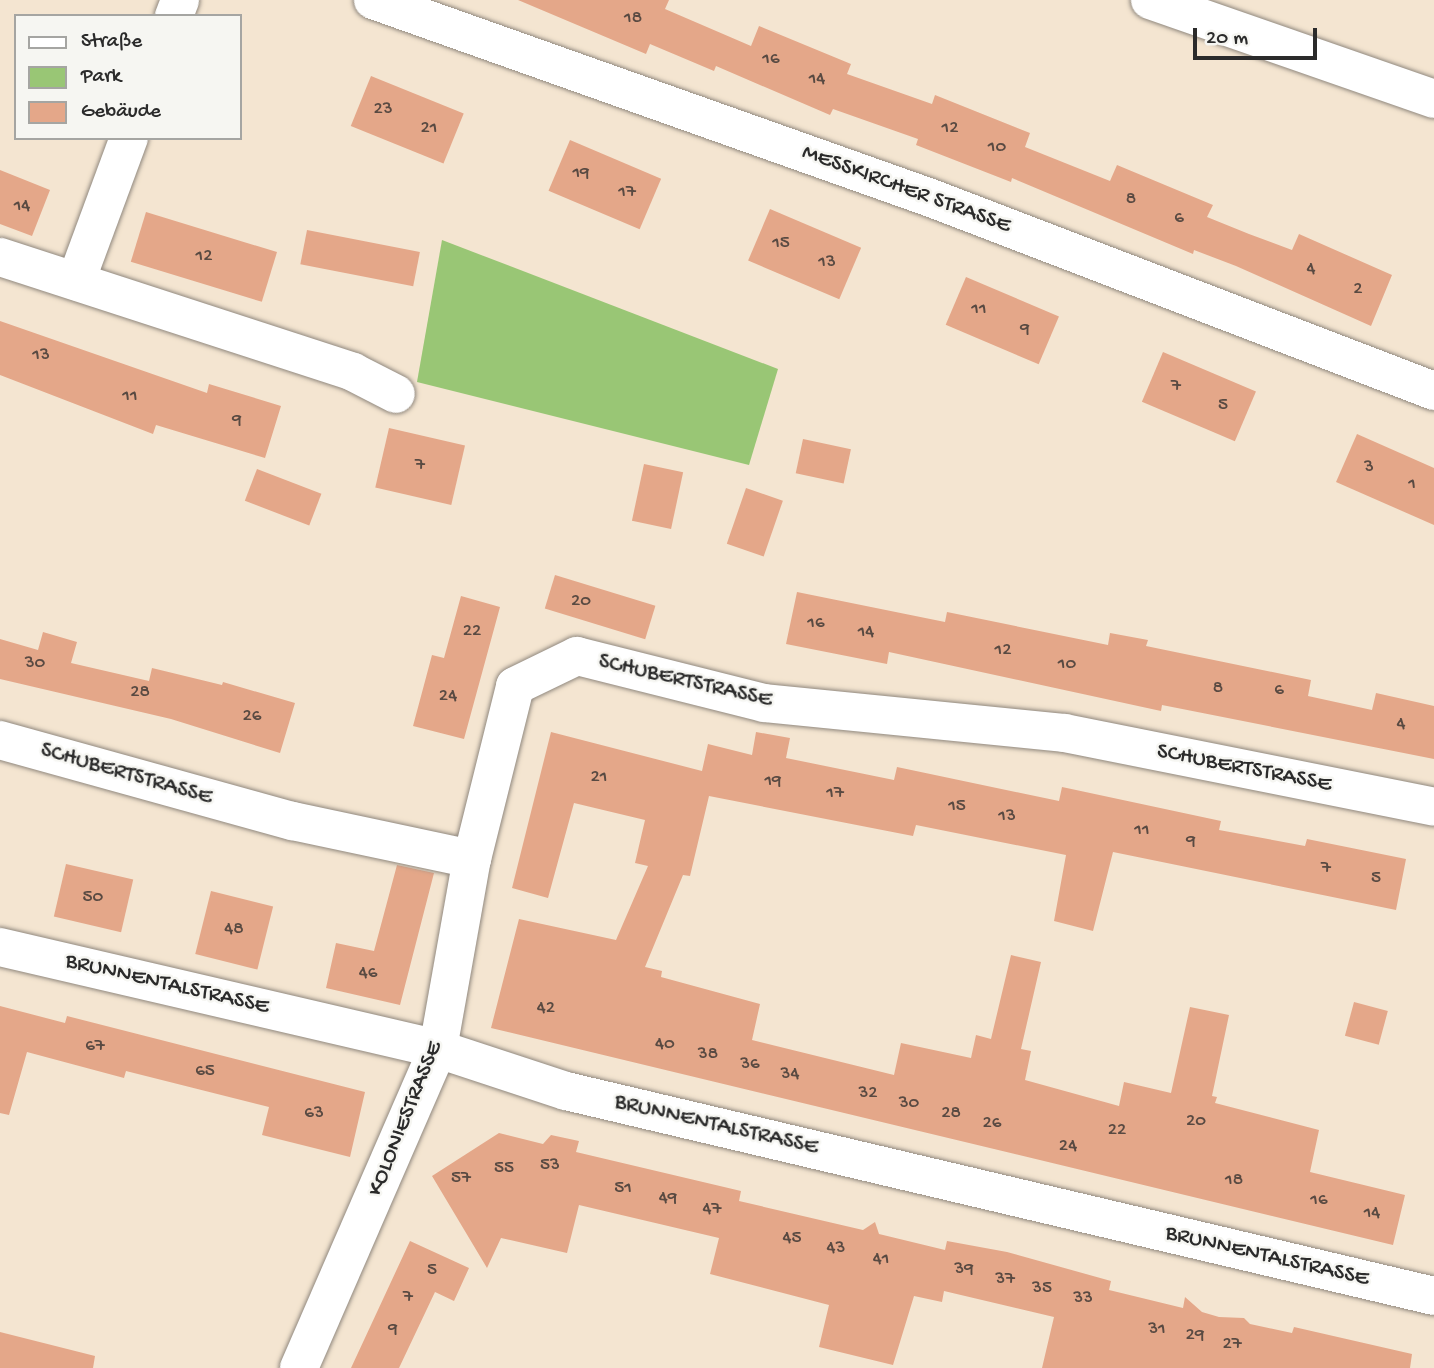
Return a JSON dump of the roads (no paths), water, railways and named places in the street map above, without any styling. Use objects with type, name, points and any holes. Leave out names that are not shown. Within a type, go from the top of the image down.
[{"type":"street","name":"MESSKIRCHER STRASSE","points":[[373,0],[931,198],[1434,391]]},
{"type":"street","points":[[1150,0],[1434,99]]},
{"type":"street","points":[[76,281],[128,140]]},
{"type":"street","points":[[0,257],[353,372],[397,394]]},
{"type":"street","name":"SCHUBERTSTRASSE","points":[[0,740],[293,821],[472,859],[515,686],[577,656],[764,703],[1065,733],[1434,807]]},
{"type":"street","name":"KOLONIESTRASSE","points":[[299,1368],[438,1049],[472,859]]},
{"type":"street","name":"BRUNNENTALSTRASSE","points":[[0,947],[438,1049],[566,1091],[1434,1296]]}]
